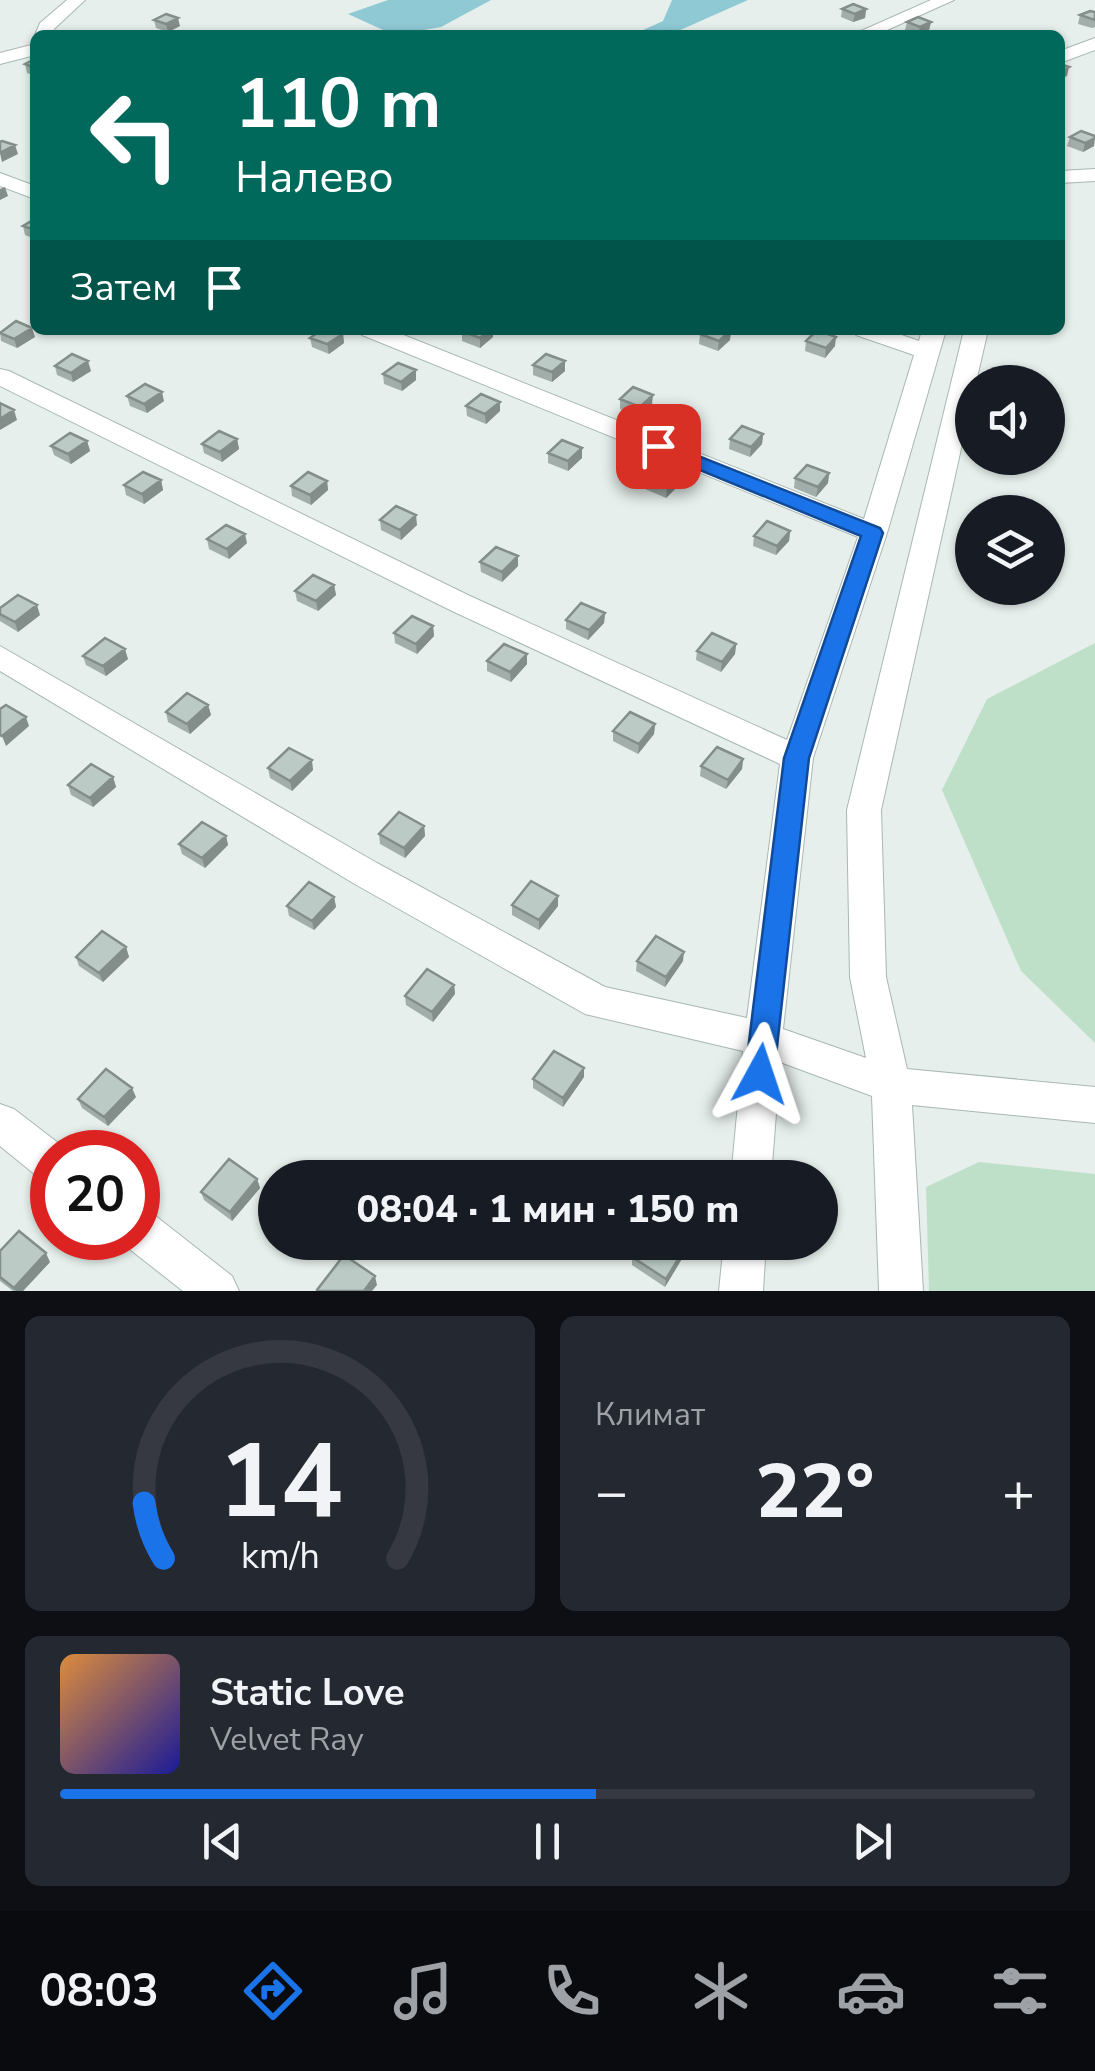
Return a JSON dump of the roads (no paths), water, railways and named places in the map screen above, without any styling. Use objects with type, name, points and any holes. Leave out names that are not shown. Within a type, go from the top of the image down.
[{"type":"street","points":[[45,30],[77,0]]},
{"type":"street","points":[[873,30],[946,0]]},
{"type":"street","points":[[1065,56],[1095,43]]},
{"type":"street","points":[[0,59],[30,50]]},
{"type":"street","points":[[0,179],[30,191]]},
{"type":"street","points":[[1065,192],[1095,193]]},
{"type":"street","points":[[382,335],[873,533]]},
{"type":"street","points":[[753,1160],[796,758],[873,533],[930,340],[897,335]]},
{"type":"street","points":[[901,1291],[891,1086],[868,977],[864,810],[975,335]]},
{"type":"street","points":[[0,376],[460,603],[796,758]]},
{"type":"street","points":[[0,657],[364,873],[598,1002],[763,1040],[891,1086],[1095,1105]]},
{"type":"street","points":[[0,1122],[30,1146]]},
{"type":"street","points":[[160,1246],[217,1291]]},
{"type":"street","points":[[741,1291],[744,1260]]},
{"type":"water","points":[[388,0],[491,0],[441,27],[423,30],[383,30],[348,14]]},
{"type":"water","points":[[672,0],[748,0],[680,30],[643,30],[663,21]]}]
